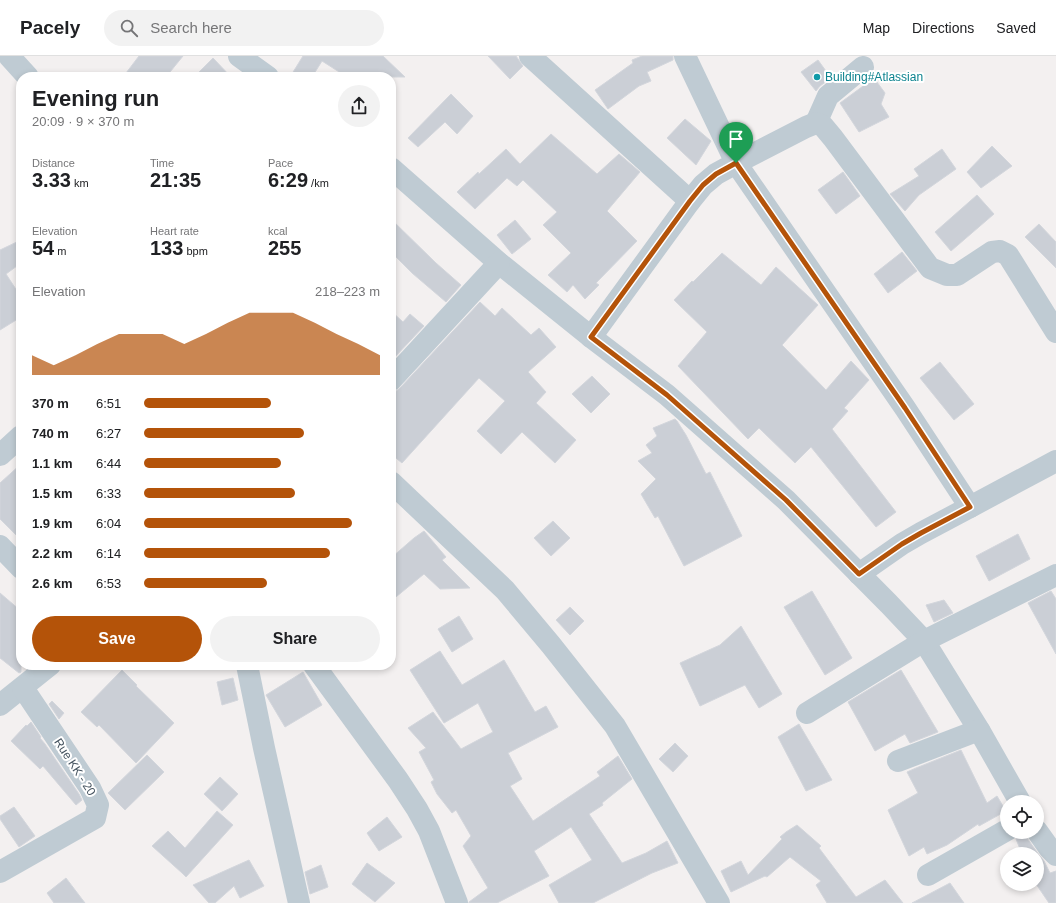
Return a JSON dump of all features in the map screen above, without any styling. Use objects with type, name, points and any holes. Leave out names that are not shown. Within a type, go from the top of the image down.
[{"type":"street","points":[[9,56],[23,72]]},
{"type":"street","points":[[238,56],[261,72]]},
{"type":"street","points":[[530,56],[690,201]]},
{"type":"street","points":[[685,56],[736,163],[905,408],[970,507]]},
{"type":"street","points":[[591,337],[703,185],[716,174],[736,163],[816,123],[828,96],[863,67]]},
{"type":"street","points":[[816,123],[823,126],[833,138],[930,268],[947,275],[957,275],[992,252],[1000,251],[1008,255],[1056,332]]},
{"type":"street","points":[[396,172],[499,263],[591,337],[667,395],[780,495],[859,574],[924,641],[979,730],[1016,795]]},
{"type":"street","points":[[396,375],[499,263]]},
{"type":"street","points":[[1,453],[16,440]]},
{"type":"street","points":[[859,574],[902,544],[921,533],[1056,460]]},
{"type":"street","points":[[396,487],[505,590],[615,726],[719,903]]},
{"type":"street","points":[[0,546],[16,563]]},
{"type":"street","points":[[807,713],[924,641],[1053,582]]},
{"type":"street","points":[[0,705],[44,670]]},
{"type":"street","points":[[248,670],[299,903]]},
{"type":"street","points":[[318,670],[398,780],[416,809],[429,831],[457,903]]},
{"type":"street","name":"Rue KK - 20","points":[[0,872],[95,818],[98,805],[90,788],[22,688]]},
{"type":"street","points":[[898,761],[979,730]]},
{"type":"street","points":[[928,875],[1000,834]]},
{"type":"street","points":[[1043,839],[1056,855]]},
{"type":"building","points":[[139,56],[183,56],[170,72],[127,72]]},
{"type":"building","points":[[303,56],[383,56],[405,77],[396,77],[396,72],[339,72],[322,61],[315,72],[293,72]]},
{"type":"building","points":[[488,56],[516,56],[523,66],[510,79]]},
{"type":"building","points":[[642,56],[673,56],[673,60],[647,72],[651,81],[639,86],[608,109],[595,90],[633,63],[632,60]]},
{"type":"building","points":[[213,58],[226,72],[199,72]]},
{"type":"building","name":"Building#Atlassian","points":[[818,60],[831,78],[816,91],[801,72]]},
{"type":"building","points":[[874,78],[885,93],[881,104],[889,117],[859,132],[840,103]]},
{"type":"building","points":[[451,94],[473,116],[457,134],[445,122],[418,147],[408,138]]},
{"type":"building","points":[[685,119],[711,141],[696,165],[667,138]]},
{"type":"building","points":[[551,134],[597,174],[619,154],[640,172],[607,211],[637,241],[596,283],[599,285],[585,299],[573,285],[567,292],[548,275],[571,253],[543,225],[557,212],[523,180],[517,186],[507,178],[475,209],[457,192],[506,149],[520,164]]},
{"type":"building","points":[[992,146],[1012,166],[981,188],[967,172]]},
{"type":"building","points":[[942,149],[956,169],[919,195],[905,211],[890,194],[919,176],[914,169]]},
{"type":"building","points":[[843,172],[860,196],[836,214],[818,190]]},
{"type":"building","points":[[977,195],[994,214],[951,251],[935,232]]},
{"type":"building","points":[[515,220],[531,239],[512,254],[497,235]]},
{"type":"building","points":[[396,224],[461,285],[446,302],[396,257]]},
{"type":"building","points":[[1039,224],[1056,242],[1056,268],[1025,237]]},
{"type":"building","points":[[16,242],[16,267],[6,274],[16,289],[16,320],[0,330],[0,250]]},
{"type":"building","points":[[902,252],[917,271],[888,293],[874,274]]},
{"type":"building","points":[[722,253],[761,285],[776,267],[818,305],[782,345],[826,390],[851,361],[869,380],[844,408],[848,411],[832,429],[896,512],[876,527],[811,447],[795,463],[759,428],[748,439],[678,366],[707,332],[674,300]]},
{"type":"building","points":[[480,302],[495,316],[502,308],[531,335],[539,328],[556,347],[528,372],[546,392],[536,403],[576,440],[555,463],[522,432],[501,454],[477,431],[505,401],[479,378],[402,463],[396,458],[396,391]]},
{"type":"building","points":[[410,314],[424,326],[396,356],[396,316],[403,322]]},
{"type":"building","points":[[940,362],[974,404],[954,420],[920,378]]},
{"type":"building","points":[[592,376],[610,394],[591,413],[572,394]]},
{"type":"building","points":[[675,419],[686,435],[706,474],[710,472],[742,536],[684,566],[658,516],[655,518],[641,494],[656,479],[638,461],[652,453],[646,445],[657,436],[653,428]]},
{"type":"building","points":[[16,469],[16,535],[0,519],[0,483]]},
{"type":"building","points":[[553,521],[570,538],[551,556],[534,538]]},
{"type":"building","points":[[424,531],[446,557],[442,560],[470,588],[440,589],[424,574],[396,597],[396,554]]},
{"type":"building","points":[[1018,534],[1030,559],[989,581],[976,556]]},
{"type":"building","points":[[812,591],[852,658],[825,675],[784,607]]},
{"type":"building","points":[[1051,591],[1056,599],[1056,654],[1028,603]]},
{"type":"building","points":[[0,593],[16,607],[16,670],[21,670],[21,672],[19,673],[0,658]]},
{"type":"building","points":[[944,600],[953,613],[934,622],[926,605]]},
{"type":"building","points":[[570,607],[584,621],[570,635],[556,620]]},
{"type":"building","points":[[459,616],[473,639],[452,652],[438,629]]},
{"type":"building","points":[[741,626],[782,694],[759,708],[745,685],[700,706],[680,663],[720,645]]},
{"type":"building","points":[[440,651],[462,685],[504,660],[535,712],[546,706],[558,727],[508,753],[522,779],[510,786],[533,821],[600,776],[597,772],[618,756],[632,779],[602,803],[603,805],[589,814],[622,863],[646,853],[667,841],[678,863],[652,873],[593,903],[559,903],[549,885],[592,860],[571,827],[534,851],[549,876],[497,903],[469,903],[488,888],[463,846],[471,836],[456,810],[452,813],[437,794],[431,782],[434,780],[419,752],[426,748],[408,728],[433,712],[461,749],[493,732],[478,703],[444,723],[410,670]]},
{"type":"building","points":[[122,670],[137,685],[136,686],[174,723],[136,763],[99,725],[97,727],[81,712]]},
{"type":"building","points":[[901,670],[938,732],[910,743],[905,734],[875,751],[848,702]]},
{"type":"building","points":[[303,672],[322,705],[285,727],[266,695]]},
{"type":"building","points":[[233,678],[238,700],[222,705],[217,682]]},
{"type":"building","points":[[52,701],[64,713],[59,719],[49,704]]},
{"type":"building","points":[[31,722],[41,737],[40,738],[79,794],[82,800],[76,805],[43,766],[40,769],[11,741],[26,725],[27,726]]},
{"type":"building","points":[[799,724],[832,780],[806,791],[778,737]]},
{"type":"building","points":[[675,743],[688,756],[673,772],[659,759]]},
{"type":"building","points":[[961,750],[987,803],[997,796],[1000,801],[1000,814],[979,826],[978,824],[947,845],[927,854],[924,847],[909,856],[888,810],[918,793],[907,772]]},
{"type":"building","points":[[147,755],[164,772],[125,810],[108,793]]},
{"type":"building","points":[[220,777],[238,794],[222,811],[204,794]]},
{"type":"building","points":[[14,807],[35,836],[19,847],[0,819],[0,816]]},
{"type":"building","points":[[217,811],[233,825],[186,877],[152,846],[168,831],[185,848]]},
{"type":"building","points":[[387,817],[402,837],[379,851],[367,833]]},
{"type":"building","points":[[797,825],[821,846],[819,848],[856,897],[885,880],[903,903],[827,903],[816,885],[821,881],[790,857],[767,877],[765,876],[731,892],[721,871],[741,861],[748,875],[782,839],[780,837]]},
{"type":"building","points":[[1016,839],[1028,839],[1033,847],[1019,847]]},
{"type":"building","points":[[249,860],[264,886],[240,898],[234,886],[215,903],[209,903],[193,885]]},
{"type":"building","points":[[1044,861],[1050,873],[1056,871],[1056,903],[1049,903],[1041,891],[1044,891]]},
{"type":"building","points":[[367,863],[395,883],[375,902],[352,884]]},
{"type":"building","points":[[321,865],[328,887],[310,894],[305,872]]},
{"type":"building","points":[[66,878],[85,903],[54,903],[47,893]]},
{"type":"building","points":[[950,883],[964,903],[912,903]]},
{"type":"place","name":"Building#Atlassian","points":[[817,77]]},
{"type":"route","points":[[736,163],[905,408],[970,507],[902,544],[859,574],[786,500],[667,395],[591,337],[703,185],[716,174],[736,163]]}]
